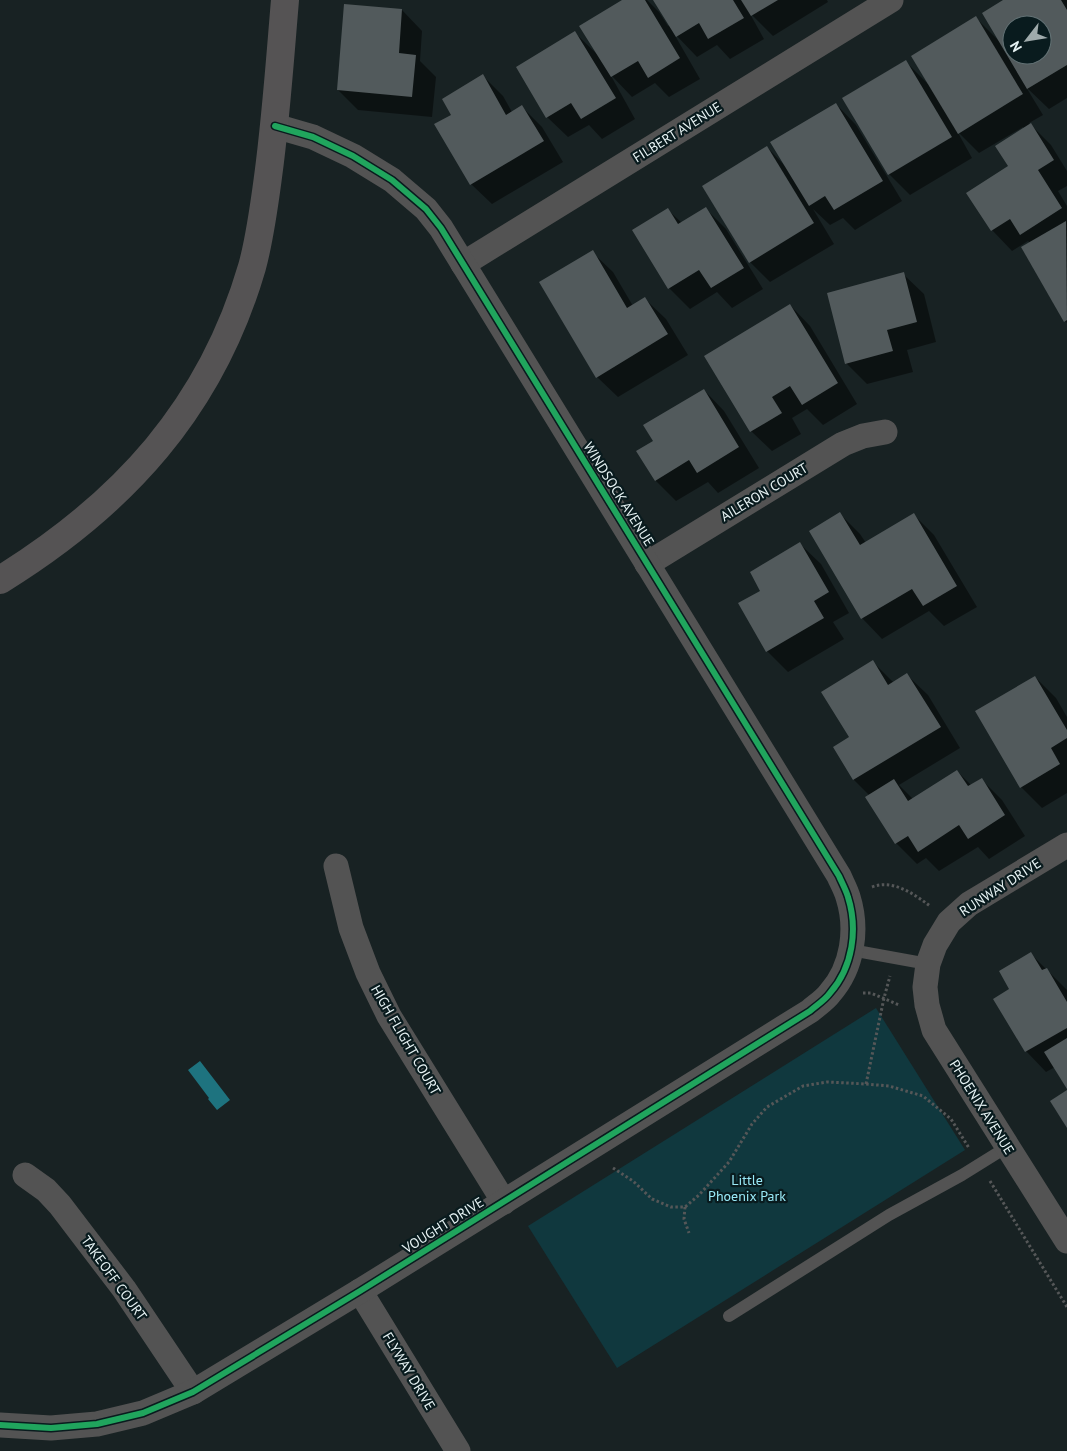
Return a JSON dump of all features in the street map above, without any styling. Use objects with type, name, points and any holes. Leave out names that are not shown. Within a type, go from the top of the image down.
[{"type":"street","points":[[0,580],[24,566],[91,515],[126,482],[160,445],[190,404],[216,360],[236,314],[252,266],[263,216],[275,126],[285,0]]},
{"type":"street","name":"FILBERT AVENUE","points":[[463,264],[891,0]]},
{"type":"street","name":"WINDSOCK AVENUE","points":[[275,126],[313,137],[353,156],[392,180],[426,209],[441,228],[838,876],[848,896],[853,922],[851,950]]},
{"type":"street","name":"AILERON COURT","points":[[647,564],[843,444],[864,436],[885,432]]},
{"type":"street","name":"RUNWAY DRIVE","points":[[928,964],[935,945],[949,922],[969,904],[1067,845]]},
{"type":"street","name":"HIGH FLIGHT COURT","points":[[336,866],[351,928],[368,973],[389,1016],[504,1202]]},
{"type":"street","name":"VOUGHT DRIVE","points":[[0,1425],[51,1428],[97,1424],[142,1414],[193,1392],[360,1292],[810,1011],[830,994],[842,976],[851,950]]},
{"type":"street","name":"PHOENIX AVENUE","points":[[928,964],[925,988],[926,1005],[934,1030],[1067,1241]]},
{"type":"street","name":"TAKEOFF COURT","points":[[25,1175],[46,1190],[60,1205],[124,1289],[193,1392]]},
{"type":"street","name":"FLYWAY DRIVE","points":[[360,1292],[458,1451]]},
{"type":"lane","points":[[851,950],[928,964]]},
{"type":"lane","points":[[729,1316],[889,1215],[1007,1147]]},
{"type":"path","points":[[848,896],[878,885],[899,887],[914,894],[949,922]]},
{"type":"path","points":[[866,1084],[884,998],[896,958]]},
{"type":"path","points":[[830,994],[870,993],[897,1004],[934,1030]]},
{"type":"path","points":[[688,1233],[684,1219],[685,1207],[705,1189],[729,1162],[752,1124],[767,1108],[803,1086],[827,1082],[889,1086],[922,1096],[951,1119],[1067,1307]]},
{"type":"path","points":[[613,1168],[633,1181],[652,1199],[671,1206],[685,1207]]},
{"type":"green space","name":"Little Phoenix Park","points":[[876,1008],[965,1150],[617,1368],[528,1226]]},
{"type":"water","points":[[200,1061],[230,1100],[217,1110],[188,1070]]},
{"type":"building","points":[[622,0],[645,0],[680,58],[648,78],[638,61],[611,77],[579,26]]},
{"type":"building","points":[[653,0],[733,0],[744,18],[708,39],[699,23],[676,37]]},
{"type":"building","points":[[741,0],[778,0],[751,16]]},
{"type":"building","points":[[1003,0],[1061,0],[1067,10],[1067,65],[1027,89],[1013,65],[1052,65],[1052,15],[1002,15],[1002,47],[982,13]]},
{"type":"building","points":[[344,4],[402,9],[399,53],[416,55],[412,97],[337,90]]},
{"type":"building","points":[[976,16],[1002,59],[1002,65],[1006,65],[1023,94],[958,134],[911,56]]},
{"type":"building","points":[[575,31],[616,98],[581,119],[571,103],[546,118],[516,67]]},
{"type":"building","points":[[906,60],[952,137],[888,175],[842,98]]},
{"type":"building","points":[[483,74],[506,115],[522,105],[544,141],[470,185],[434,124],[451,115],[442,99]]},
{"type":"building","points":[[836,103],[883,181],[834,210],[825,196],[809,206],[770,142]]},
{"type":"building","points":[[1031,123],[1054,160],[1038,170],[1062,208],[1020,235],[1010,219],[991,231],[966,193],[1008,166],[995,146]]},
{"type":"building","points":[[767,146],[814,223],[749,263],[702,186]]},
{"type":"building","points":[[706,207],[744,268],[711,288],[699,270],[668,289],[632,230],[668,208],[678,224]]},
{"type":"building","points":[[1066,221],[1067,320],[1064,322],[1021,247]]},
{"type":"building","points":[[593,250],[627,308],[645,297],[668,334],[596,378],[539,282]]},
{"type":"building","points":[[904,272],[917,322],[887,330],[893,351],[845,364],[827,293]]},
{"type":"building","points":[[790,304],[838,383],[802,405],[790,386],[772,397],[782,413],[750,432],[704,356]]},
{"type":"building","points":[[704,389],[739,447],[697,473],[689,460],[655,481],[636,451],[653,441],[643,425]]},
{"type":"building","points":[[840,512],[860,545],[914,513],[957,586],[923,606],[912,589],[861,619],[809,531]]},
{"type":"building","points":[[800,542],[829,592],[814,601],[824,618],[766,652],[738,603],[760,591],[750,572]]},
{"type":"building","points":[[873,660],[888,685],[907,673],[941,727],[853,780],[833,747],[849,737],[821,692]]},
{"type":"building","points":[[1035,676],[1067,730],[1067,738],[1051,748],[1060,764],[1020,788],[975,711]]},
{"type":"building","points":[[957,770],[968,786],[982,778],[1005,815],[968,839],[959,825],[918,852],[908,836],[895,844],[865,797],[894,779],[908,801]]},
{"type":"building","points":[[1031,952],[1042,970],[1047,968],[1067,1002],[1067,1028],[1025,1052],[993,999],[1009,989],[999,971]]},
{"type":"building","points":[[1067,1038],[1067,1089],[1044,1052]]},
{"type":"building","points":[[1067,1090],[1067,1128],[1050,1101]]},
{"type":"cycle path","points":[[0,1425],[51,1428],[97,1424],[143,1413],[193,1392],[360,1291],[810,1011],[826,998],[838,983],[844,972],[851,947],[853,935],[851,909],[839,876],[441,228],[426,209],[392,180],[353,156],[313,137],[275,126]]}]
